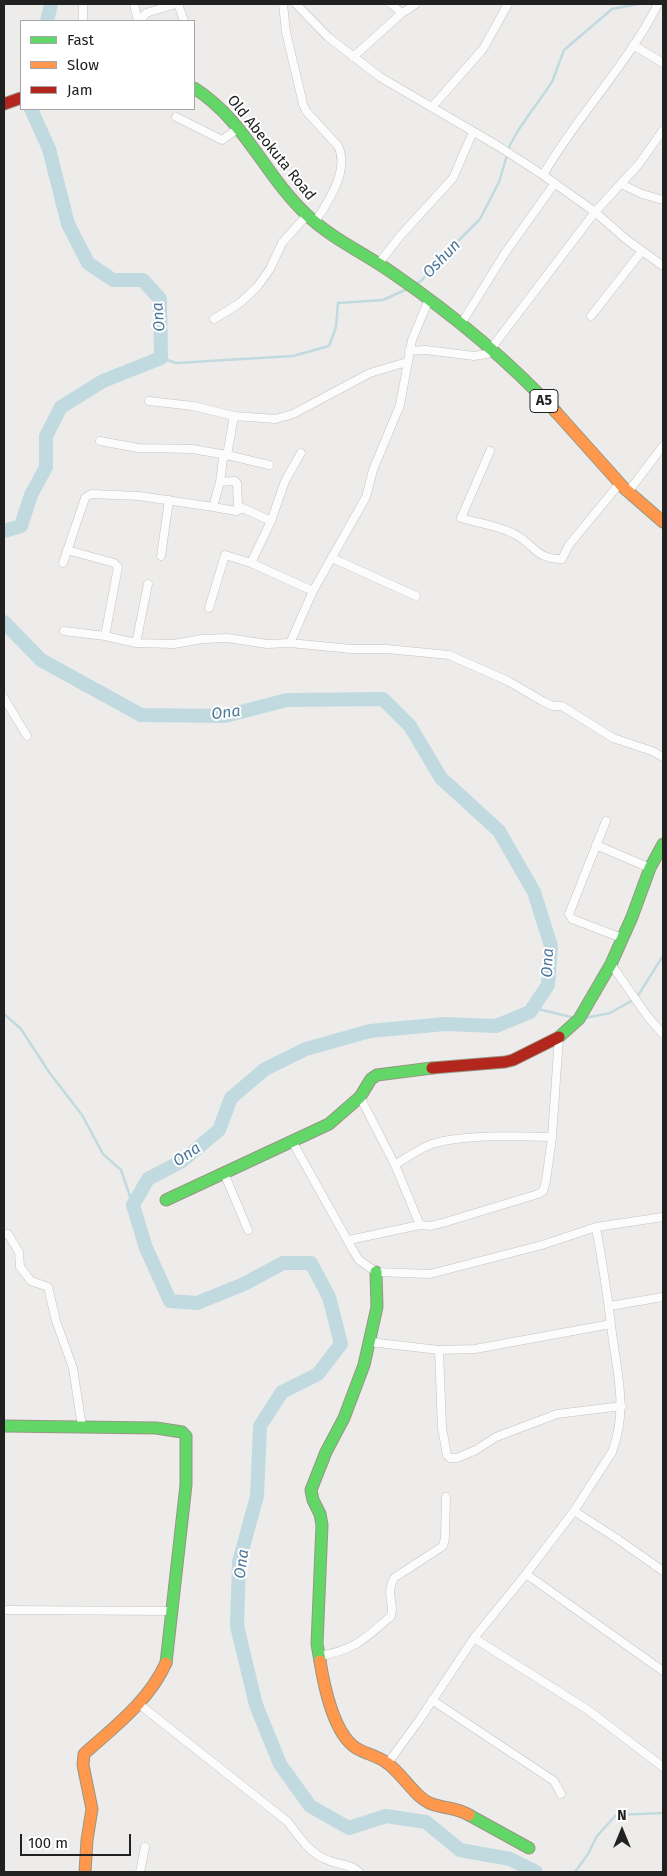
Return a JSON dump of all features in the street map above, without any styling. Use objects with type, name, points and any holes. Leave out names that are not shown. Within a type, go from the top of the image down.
[{"type":"main road","name":"Old Abeokuta Road","points":[[195,89],[211,99],[239,128],[294,202],[311,219],[379,263],[461,324],[519,374],[624,488],[663,522]]},
{"type":"main road","points":[[4,104],[20,98]]},
{"type":"main road","points":[[166,1200],[329,1124],[360,1097],[371,1079],[377,1075],[505,1062],[513,1060],[559,1037],[579,1019],[611,964],[650,868],[662,848]]},
{"type":"main road","points":[[376,1272],[378,1299],[370,1342],[352,1399],[326,1452],[311,1490],[312,1500],[320,1514],[322,1525],[317,1636],[318,1656],[328,1702],[348,1741],[356,1748],[388,1763],[407,1784],[431,1804],[438,1807],[459,1809],[529,1848]]},
{"type":"main road","points":[[4,1426],[156,1428],[179,1431],[186,1434],[186,1485],[166,1663],[164,1671],[139,1704],[84,1754],[82,1758],[92,1809],[87,1840],[86,1872]]},
{"type":"street","points":[[83,4],[83,20]]},
{"type":"street","points":[[134,4],[139,20]]},
{"type":"street","points":[[140,20],[146,13],[177,4],[184,20]]},
{"type":"street","points":[[214,319],[240,303],[257,287],[270,269],[282,243],[311,219],[330,198],[340,172],[341,152],[338,146],[306,110],[303,104],[286,32],[283,4]]},
{"type":"street","points":[[296,4],[328,37],[380,77],[498,146],[555,183],[663,266]]},
{"type":"street","points":[[391,4],[402,13]]},
{"type":"street","points":[[353,56],[402,13],[416,4]]},
{"type":"street","points":[[432,107],[483,49],[508,4]]},
{"type":"street","points":[[543,175],[633,45],[658,4]]},
{"type":"street","points":[[633,45],[663,63]]},
{"type":"street","points":[[176,117],[222,140],[239,128]]},
{"type":"street","points":[[409,351],[426,350],[483,356],[491,350],[500,335],[595,212],[639,164],[663,130]]},
{"type":"street","points":[[379,263],[401,235],[439,196],[453,178],[473,132]]},
{"type":"street","points":[[461,324],[505,253],[555,183]]},
{"type":"street","points":[[621,184],[642,194],[663,200]]},
{"type":"street","points":[[591,316],[642,251]]},
{"type":"street","points":[[290,643],[313,591],[366,497],[373,470],[400,404],[409,351],[421,315],[429,299]]},
{"type":"street","points":[[149,401],[193,406],[234,416],[276,419],[293,414],[370,373],[407,362]]},
{"type":"street","points":[[213,507],[220,482],[223,459],[227,455],[234,416]]},
{"type":"street","points":[[100,441],[138,448],[192,449],[269,465]]},
{"type":"street","points":[[490,450],[461,518],[515,534],[541,556],[562,559],[569,545],[663,446]]},
{"type":"street","points":[[250,563],[271,521],[285,481],[301,453]]},
{"type":"street","points":[[220,482],[237,483],[238,506],[271,521]]},
{"type":"street","points":[[63,563],[85,498],[91,494],[139,496],[236,511],[241,509]]},
{"type":"street","points":[[161,556],[169,500]]},
{"type":"street","points":[[67,550],[114,563],[118,567],[106,636]]},
{"type":"street","points":[[208,608],[225,555],[250,563],[313,591]]},
{"type":"street","points":[[332,558],[416,596]]},
{"type":"street","points":[[136,643],[148,584]]},
{"type":"street","points":[[64,631],[106,636],[136,643],[174,644],[202,639],[227,638],[267,644],[290,643],[359,649],[409,650],[449,655],[508,681],[544,702],[553,706],[562,706],[613,738],[652,751],[663,757]]},
{"type":"street","points":[[4,698],[26,736]]},
{"type":"street","points":[[606,822],[596,844],[570,917],[622,938]]},
{"type":"street","points":[[596,844],[650,868]]},
{"type":"street","points":[[611,964],[648,1017],[662,1030]]},
{"type":"street","points":[[349,1240],[420,1225],[431,1226],[538,1194],[542,1191],[546,1181],[552,1137],[559,1037]]},
{"type":"street","points":[[360,1097],[395,1164],[420,1225]]},
{"type":"street","points":[[395,1164],[423,1148],[446,1140],[522,1136],[552,1137]]},
{"type":"street","points":[[292,1141],[359,1260],[376,1272],[430,1274],[542,1245],[596,1227],[663,1217]]},
{"type":"street","points":[[224,1174],[248,1230]]},
{"type":"street","points":[[388,1763],[474,1638],[574,1511],[612,1452],[618,1432],[622,1406],[610,1306],[596,1227]]},
{"type":"street","points":[[4,1234],[8,1234],[19,1252],[20,1267],[31,1281],[48,1287],[56,1321],[73,1368],[82,1428]]},
{"type":"street","points":[[610,1306],[663,1297]]},
{"type":"street","points":[[370,1342],[439,1350],[475,1349],[611,1324]]},
{"type":"street","points":[[439,1350],[442,1428],[447,1455],[450,1458],[457,1458],[476,1450],[496,1437],[557,1414],[622,1406]]},
{"type":"street","points":[[318,1656],[344,1650],[358,1644],[391,1616],[390,1587],[394,1578],[443,1546],[446,1538],[446,1497]]},
{"type":"street","points":[[574,1511],[663,1571]]},
{"type":"street","points":[[526,1574],[663,1671]]},
{"type":"street","points":[[4,1610],[172,1611]]},
{"type":"street","points":[[474,1638],[588,1710],[663,1768]]},
{"type":"street","points":[[432,1700],[554,1781],[561,1794]]},
{"type":"street","points":[[139,1704],[288,1822],[305,1844],[319,1856],[330,1862],[350,1866],[359,1872]]},
{"type":"street","points":[[140,1872],[145,1847]]},
{"type":"waterway","name":"Ona","points":[[47,20],[51,4]]},
{"type":"waterway","name":"Oshun","points":[[416,284],[480,219],[499,182],[510,145],[552,82],[564,50],[612,9],[638,4]]},
{"type":"waterway","name":"Ona","points":[[4,531],[21,526],[31,495],[46,467],[46,436],[61,407],[103,381],[161,358],[160,299],[143,280],[113,280],[88,263],[68,224],[49,149],[31,110]]},
{"type":"waterway","name":"Oshun","points":[[161,358],[176,363],[293,356],[329,346],[336,327],[338,303],[383,300],[407,289]]},
{"type":"waterway","name":"Ona","points":[[4,622],[41,660],[141,715],[225,716],[287,700],[383,699],[410,726],[441,778],[499,831],[534,892],[551,946],[548,985],[530,1012],[496,1026],[445,1024],[370,1031],[306,1049],[265,1069],[231,1098],[219,1130],[182,1161],[148,1179],[133,1205],[146,1248],[170,1301],[197,1303],[244,1284],[283,1263],[311,1263],[329,1297],[341,1344],[318,1374],[282,1392],[260,1426],[257,1496],[239,1562],[237,1626],[256,1705],[280,1764],[310,1806],[349,1828],[386,1816],[426,1822],[460,1850],[510,1859],[536,1872]]},
{"type":"waterway","points":[[637,997],[663,956]]},
{"type":"waterway","points":[[585,1018],[610,1013],[633,1000]]},
{"type":"waterway","points":[[534,1008],[575,1018]]},
{"type":"waterway","points":[[4,1014],[21,1029],[49,1072],[82,1115],[103,1154],[121,1170],[133,1205]]},
{"type":"waterway","points":[[575,1872],[588,1854],[597,1836],[616,1815],[663,1813]]},
{"type":"traffic: fast","points":[[195,89],[212,101],[227,116],[278,183],[317,224],[394,274],[437,305],[499,356],[556,412]]},
{"type":"traffic: fast","points":[[559,1037],[579,1019],[611,964],[632,917],[650,868],[663,844]]},
{"type":"traffic: fast","points":[[166,1200],[329,1124],[360,1097],[371,1079],[377,1075],[432,1068]]},
{"type":"traffic: fast","points":[[320,1661],[317,1644],[322,1525],[311,1490],[326,1452],[344,1418],[364,1365],[377,1307],[376,1272]]},
{"type":"traffic: fast","points":[[4,1426],[156,1428],[182,1432],[186,1436],[186,1485],[166,1663]]},
{"type":"traffic: fast","points":[[469,1815],[529,1848]]},
{"type":"traffic: slow","points":[[556,412],[624,488],[663,522]]},
{"type":"traffic: slow","points":[[320,1661],[331,1709],[348,1741],[356,1748],[387,1763],[426,1801],[469,1815]]},
{"type":"traffic: slow","points":[[85,1872],[87,1840],[92,1809],[83,1765],[84,1754],[130,1713],[159,1677],[166,1663]]},
{"type":"traffic: jam","points":[[4,104],[20,98]]},
{"type":"traffic: jam","points":[[432,1068],[505,1062],[513,1060],[559,1037]]}]
